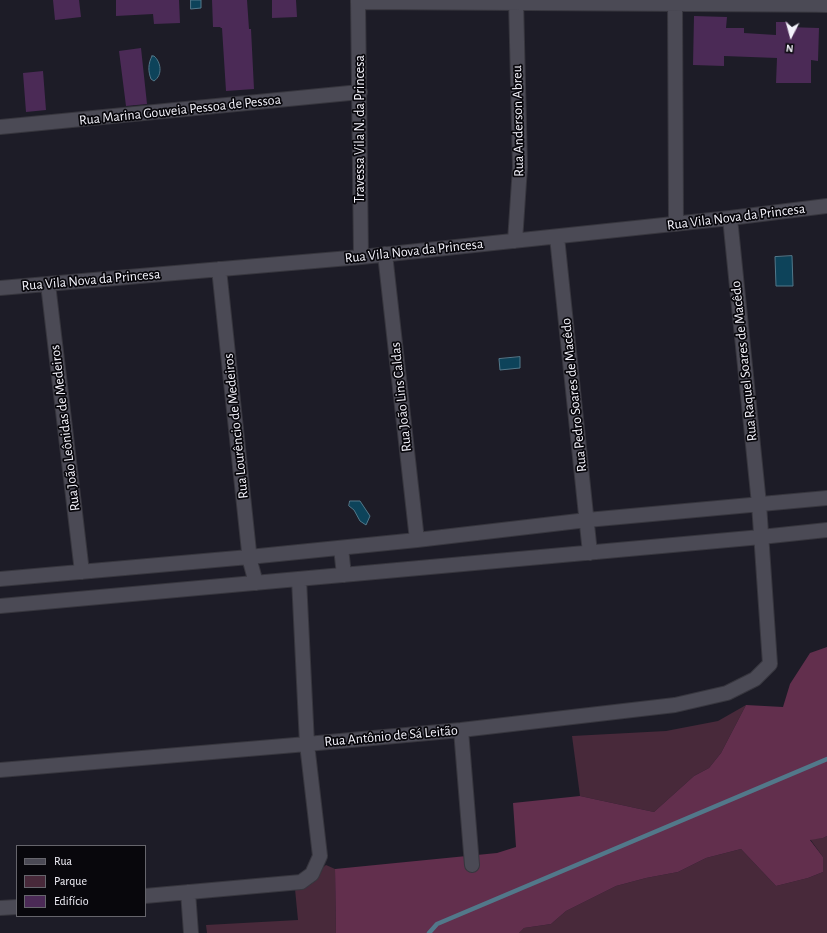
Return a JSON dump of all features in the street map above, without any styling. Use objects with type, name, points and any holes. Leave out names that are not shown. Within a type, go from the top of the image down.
[{"type":"street","points":[[358,1],[675,2],[827,5]]},
{"type":"street","name":"Travessa Vila N. da Princesa","points":[[358,1],[360,92],[360,257]]},
{"type":"street","name":"Rua Anderson Abreu","points":[[515,241],[520,167],[516,2]]},
{"type":"street","points":[[675,2],[676,224]]},
{"type":"street","name":"Rua Marina Gouveia Pessoa de Pessoa","points":[[0,127],[360,92]]},
{"type":"street","name":"Rua Vila Nova da Princesa","points":[[0,288],[360,257],[676,224],[827,206]]},
{"type":"street","name":"Rua Raquel Soares de Macêdo","points":[[730,218],[759,504],[770,664]]},
{"type":"street","name":"Rua Pedro Soares de Macêdo","points":[[556,237],[590,553]]},
{"type":"street","name":"Rua João Lins Caldas","points":[[385,254],[417,540]]},
{"type":"street","name":"Rua Lourêncio de Medeiros","points":[[219,269],[249,557],[256,583]]},
{"type":"street","name":"Rua João Leônidas de Medeiros","points":[[48,284],[82,572]]},
{"type":"street","points":[[0,579],[341,548],[587,520],[827,498]]},
{"type":"street","points":[[0,606],[590,553],[827,530]]},
{"type":"street","points":[[341,548],[344,575]]},
{"type":"street","points":[[146,896],[301,882],[312,874],[320,856],[307,744],[299,579]]},
{"type":"street","name":"Rua Antônio de Sá Leitão","points":[[0,770],[461,730],[675,705],[727,693],[755,679],[770,664]]},
{"type":"street","points":[[461,730],[472,865]]},
{"type":"street","points":[[188,892],[191,933]]},
{"type":"street","points":[[0,908],[16,907]]},
{"type":"green space","points":[[746,705],[721,753],[709,768],[694,776],[654,812],[580,796],[572,736],[666,731],[718,721]]},
{"type":"green space","points":[[827,836],[827,933],[519,933],[524,928],[551,924],[566,911],[616,886],[678,872],[706,858],[741,849],[776,886],[808,878],[823,872],[823,857],[810,839],[823,838]]},
{"type":"green space","points":[[326,865],[335,869],[336,933],[207,933],[206,925],[298,920],[295,889]]},
{"type":"shaded area","points":[[827,647],[827,836],[810,840],[823,857],[823,872],[808,878],[776,886],[741,849],[706,858],[678,872],[616,886],[566,911],[551,924],[524,928],[519,933],[336,933],[335,869],[497,853],[516,847],[513,803],[580,796],[654,812],[694,776],[709,768],[721,753],[746,705],[783,707],[790,684],[810,653]]},
{"type":"water","points":[[191,0],[201,0],[201,8],[191,9]]},
{"type":"water","points":[[152,56],[154,56],[158,62],[160,68],[159,75],[154,81],[151,79],[149,70]]},
{"type":"water","points":[[792,256],[793,286],[776,286],[775,257]]},
{"type":"water","points":[[520,357],[520,368],[500,370],[499,359]]},
{"type":"water","points":[[350,501],[360,501],[370,516],[366,525],[360,521],[354,510],[349,506]]},
{"type":"building","points":[[53,0],[79,0],[81,17],[55,20]]},
{"type":"building","points":[[116,0],[179,0],[180,23],[154,24],[153,14],[116,16]]},
{"type":"building","points":[[212,0],[247,0],[249,29],[251,29],[254,89],[226,91],[222,28],[213,27]]},
{"type":"building","points":[[272,0],[296,0],[297,17],[272,18]]},
{"type":"building","points":[[694,16],[727,17],[726,28],[744,28],[744,33],[776,35],[776,22],[788,22],[787,27],[819,28],[818,61],[811,60],[811,83],[776,83],[777,58],[724,56],[724,66],[693,65]]},
{"type":"building","points":[[141,48],[147,104],[126,106],[119,51]]},
{"type":"building","points":[[43,71],[46,110],[26,112],[23,73]]},
{"type":"waterway","points":[[429,933],[437,924],[827,759]]}]
